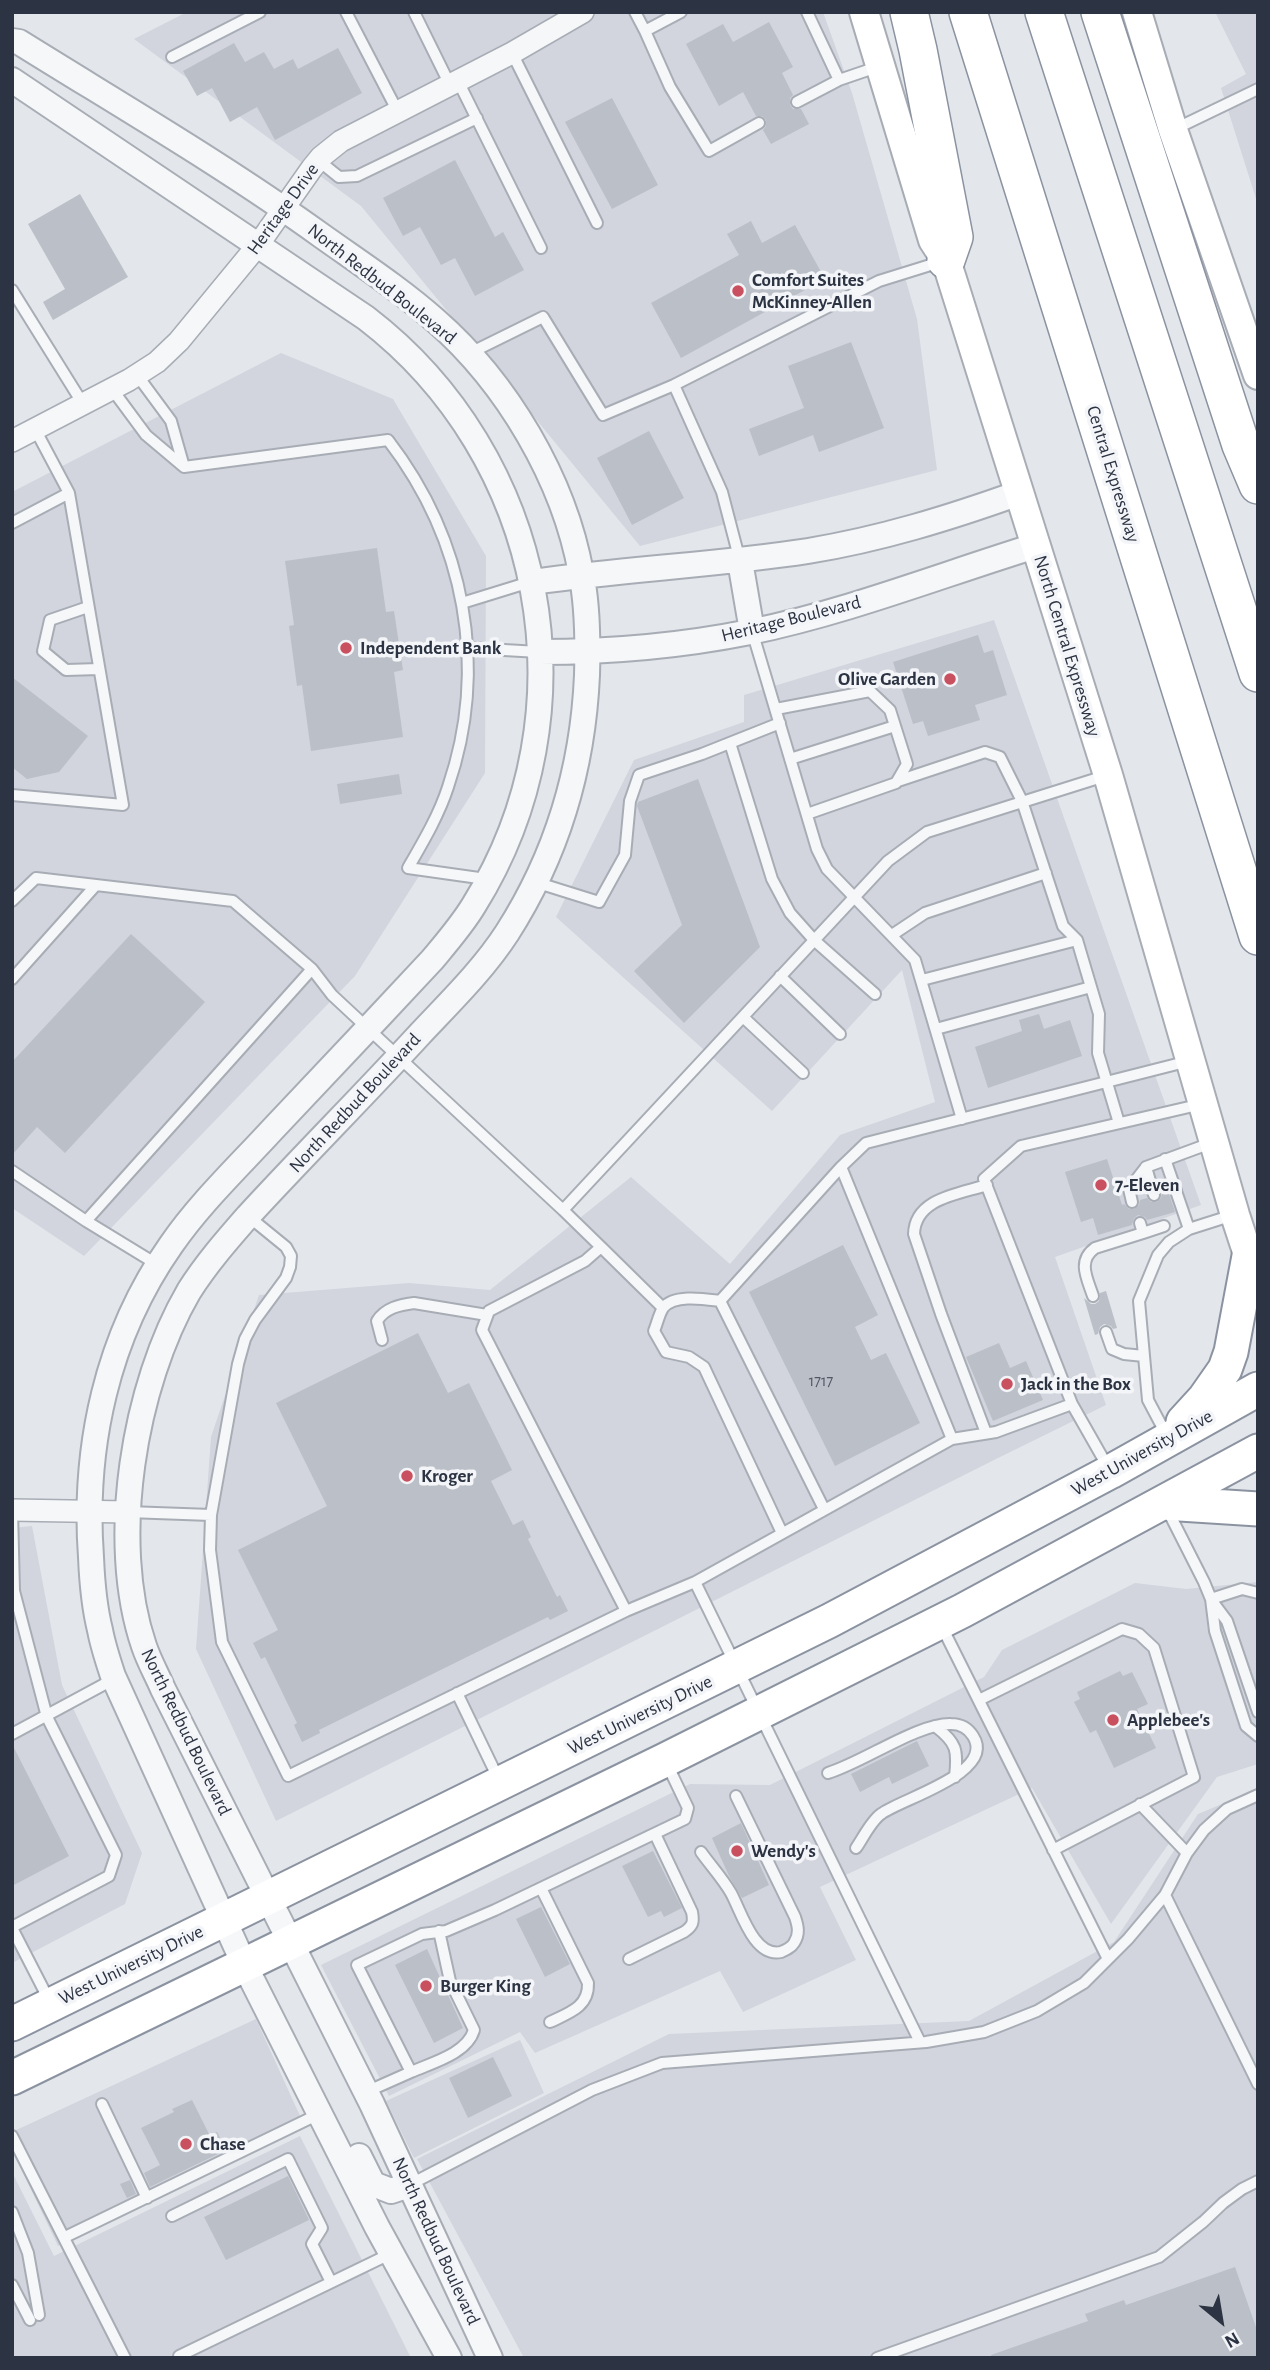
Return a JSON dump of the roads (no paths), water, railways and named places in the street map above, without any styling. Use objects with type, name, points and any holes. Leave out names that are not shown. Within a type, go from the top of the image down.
[{"type":"highway","points":[[909,12],[954,237],[946,260]]},
{"type":"highway","name":"Central Expressway","points":[[968,12],[1258,936]]},
{"type":"highway","points":[[1044,12],[1258,673]]},
{"type":"highway","points":[[1100,12],[1241,445],[1258,485]]},
{"type":"highway","points":[[1168,1439],[1204,1399],[1224,1368],[1255,1267]]},
{"type":"highway","name":"West University Drive","points":[[12,2024],[737,1667],[1110,1472],[1258,1389]]},
{"type":"highway","points":[[12,2077],[758,1714],[940,1622],[1258,1451]]},
{"type":"highway","points":[[1164,1503],[1258,1508]]},
{"type":"main road","name":"North Central Expressway","points":[[863,12],[933,240],[946,260],[1108,775],[1235,1215],[1255,1267]]},
{"type":"main road","points":[[1137,12],[1173,130],[1258,376]]},
{"type":"street","name":"Heritage Drive","points":[[12,441],[112,389],[157,362],[178,341],[258,245],[318,160],[341,141],[512,53],[583,12]]},
{"type":"street","name":"North Redbud Boulevard","points":[[12,41],[19,42],[283,208],[434,319],[470,353],[520,419],[550,477],[574,543],[582,575],[588,652],[583,722],[574,778],[560,827],[535,882],[507,933],[492,953],[399,1057],[248,1216],[204,1269],[189,1292],[168,1334],[147,1393],[137,1434],[128,1511],[128,1563],[144,1646],[366,2092],[490,2358]]},
{"type":"street","name":"North Redbud Boulevard","points":[[13,81],[387,334],[426,373],[462,416],[490,465],[514,521],[533,582],[539,652],[538,720],[533,757],[519,808],[489,879],[459,928],[211,1196],[170,1245],[129,1322],[107,1380],[92,1449],[88,1511],[92,1580],[99,1628],[114,1679],[244,1964],[301,2078],[324,2111],[392,2253],[449,2358]]},
{"type":"street","points":[[533,582],[740,561],[809,551],[926,525],[1019,493]]},
{"type":"street","name":"Heritage Boulevard","points":[[539,652],[588,652],[687,643],[752,631],[825,612],[1035,546]]},
{"type":"street","points":[[740,561],[752,631]]},
{"type":"street","points":[[12,1510],[128,1511]]},
{"type":"street","points":[[324,2111],[342,2121],[373,2184],[391,2191],[409,2185]]},
{"type":"lane","points":[[172,57],[260,12]]},
{"type":"lane","points":[[346,12],[398,112]]},
{"type":"lane","points":[[414,12],[477,118],[541,248]]},
{"type":"lane","points":[[635,12],[670,87],[709,151],[759,123]]},
{"type":"lane","points":[[645,31],[681,12]]},
{"type":"lane","points":[[807,12],[839,80]]},
{"type":"lane","points":[[512,53],[597,223]]},
{"type":"lane","points":[[797,102],[839,80],[880,66]]},
{"type":"lane","points":[[1173,130],[1258,89]]},
{"type":"lane","points":[[318,160],[339,177],[357,176],[477,118]]},
{"type":"lane","points":[[470,353],[543,317],[603,415],[674,385],[879,281],[946,260]]},
{"type":"lane","points":[[12,290],[83,404]]},
{"type":"lane","points":[[137,375],[171,421],[184,467]]},
{"type":"lane","points":[[674,385],[722,492],[740,561]]},
{"type":"lane","points":[[112,389],[146,435],[184,467],[388,440],[424,494],[446,547],[462,603],[469,648],[468,701],[457,759],[435,818],[408,868],[489,879]]},
{"type":"lane","points":[[12,795],[123,805],[69,493],[35,429]]},
{"type":"lane","points":[[12,523],[69,493]]},
{"type":"lane","points":[[462,603],[533,582]]},
{"type":"lane","points":[[89,607],[50,620],[43,651],[66,670],[99,668]]},
{"type":"lane","points":[[752,631],[817,849],[827,869],[915,960],[962,1119]]},
{"type":"lane","points":[[469,648],[539,652]]},
{"type":"lane","points":[[776,709],[870,691],[890,710],[908,764],[896,783],[807,814]]},
{"type":"lane","points":[[535,882],[598,902],[625,855],[630,801],[639,775],[780,723]]},
{"type":"lane","points":[[790,759],[895,726]]},
{"type":"lane","points":[[730,743],[772,879],[790,913],[814,940],[874,994]]},
{"type":"lane","points":[[898,780],[985,752],[1000,757],[1022,801],[1063,926],[1077,940],[1099,1014],[1098,1053],[1119,1123]]},
{"type":"lane","points":[[563,1210],[888,861],[927,832],[1108,775]]},
{"type":"lane","points":[[891,935],[925,912],[1046,873]]},
{"type":"lane","points":[[12,901],[36,878],[233,901],[312,968],[332,995],[563,1210],[663,1308]]},
{"type":"lane","points":[[12,979],[96,885]]},
{"type":"lane","points":[[922,981],[1077,940]]},
{"type":"lane","points":[[86,1221],[312,968]]},
{"type":"lane","points":[[780,976],[840,1034]]},
{"type":"lane","points":[[936,1029],[1091,986]]},
{"type":"lane","points":[[743,1017],[803,1073]]},
{"type":"lane","points":[[720,1301],[866,1143],[1190,1060]]},
{"type":"lane","points":[[1110,1472],[1072,1404],[985,1179],[1021,1146],[1203,1103]]},
{"type":"lane","points":[[1132,1202],[1129,1189],[1146,1167],[1214,1143]]},
{"type":"lane","points":[[1165,1159],[1189,1229]]},
{"type":"lane","points":[[841,1167],[952,1439]]},
{"type":"lane","points":[[1146,1167],[1154,1195]]},
{"type":"lane","points":[[12,1171],[158,1265]]},
{"type":"lane","points":[[986,1433],[941,1314],[914,1234],[914,1223],[919,1213],[937,1201],[987,1185]]},
{"type":"lane","points":[[1168,1439],[1148,1400],[1139,1301],[1158,1255],[1169,1242],[1189,1229],[1235,1215]]},
{"type":"lane","points":[[248,1216],[286,1247],[290,1256],[290,1267],[286,1278],[261,1311],[245,1339],[238,1364],[211,1515],[210,1550],[222,1642],[288,1776],[626,1611],[695,1582],[952,1439],[986,1433],[1072,1404]]},
{"type":"lane","points":[[1093,1296],[1084,1260],[1095,1248],[1162,1221],[1169,1242]]},
{"type":"lane","points":[[601,1247],[585,1261],[489,1311],[482,1330],[626,1611]]},
{"type":"lane","points":[[720,1301],[675,1301],[663,1308],[654,1331],[666,1352],[689,1357],[704,1367],[782,1534]]},
{"type":"lane","points":[[720,1301],[824,1509]]},
{"type":"lane","points":[[382,1340],[377,1321],[381,1314],[402,1304],[414,1303],[487,1315]]},
{"type":"lane","points":[[1105,1332],[1112,1349],[1124,1354],[1144,1356]]},
{"type":"lane","points":[[1164,1503],[1190,1550],[1211,1599],[1227,1621],[1258,1712]]},
{"type":"lane","points":[[12,1510],[14,1591],[47,1717],[117,1856],[109,1876],[12,1927],[51,2004]]},
{"type":"lane","points":[[128,1511],[211,1515]]},
{"type":"lane","points":[[695,1582],[920,2042]]},
{"type":"lane","points":[[1211,1599],[1242,1589],[1258,1593]]},
{"type":"lane","points":[[1211,1599],[1215,1631],[1246,1726],[1258,1736]]},
{"type":"lane","points":[[940,1622],[1108,1959]]},
{"type":"lane","points":[[978,1700],[1122,1629],[1139,1634],[1154,1648],[1194,1777],[1053,1850]]},
{"type":"lane","points":[[12,1734],[114,1679]]},
{"type":"lane","points":[[457,1693],[501,1784]]},
{"type":"lane","points":[[828,1773],[844,1768],[925,1728],[956,1724],[968,1729],[976,1739],[977,1750],[973,1761],[955,1777],[880,1814],[856,1849]]},
{"type":"lane","points":[[935,1726],[948,1736],[954,1745],[957,1755],[955,1777]]},
{"type":"lane","points":[[411,2072],[357,1965],[422,1934],[446,1931],[495,1910],[685,1819],[688,1808],[664,1760]]},
{"type":"lane","points":[[409,2185],[592,2090],[662,2063],[920,2042],[984,2032],[1027,2016],[1084,1983],[1128,1939],[1165,1895],[1187,1853],[1204,1830],[1227,1809],[1258,1795]]},
{"type":"lane","points":[[701,1852],[730,1892],[757,1943],[768,1952],[778,1953],[789,1949],[796,1941],[799,1929],[795,1917],[736,1796]]},
{"type":"lane","points":[[1140,1804],[1187,1853]]},
{"type":"lane","points":[[629,1959],[684,1932],[694,1921],[655,1833]]},
{"type":"lane","points":[[541,1888],[588,1983],[588,1993],[578,2008],[550,2022]]},
{"type":"lane","points":[[1165,1895],[1253,2062],[1258,2084]]},
{"type":"lane","points":[[366,2092],[464,2047],[471,2039],[474,2030],[450,1981],[439,1931]]},
{"type":"lane","points":[[102,2105],[147,2198]]},
{"type":"lane","points":[[65,2237],[324,2111]]},
{"type":"lane","points":[[12,2136],[125,2358]]},
{"type":"lane","points":[[172,2216],[288,2159],[322,2228],[312,2244],[331,2282]]},
{"type":"lane","points":[[877,2358],[1159,2257],[1223,2203],[1258,2181]]},
{"type":"lane","points":[[12,2211],[28,2253],[34,2318],[12,2285]]},
{"type":"lane","points":[[179,2356],[392,2253]]},
{"type":"place","name":"Comfort Suites McKinney-Allen","points":[[738,291]]},
{"type":"place","name":"Independent Bank","points":[[346,648]]},
{"type":"place","name":"Olive Garden","points":[[950,679]]},
{"type":"place","name":"7-Eleven","points":[[1101,1185]]},
{"type":"place","name":"Jack in the Box","points":[[1007,1384]]},
{"type":"place","name":"Kroger","points":[[407,1476]]},
{"type":"place","name":"Applebee's","points":[[1113,1720]]},
{"type":"place","name":"Wendy's","points":[[737,1851]]},
{"type":"place","name":"Burger King","points":[[426,1986]]},
{"type":"place","name":"Chase","points":[[186,2144]]}]
